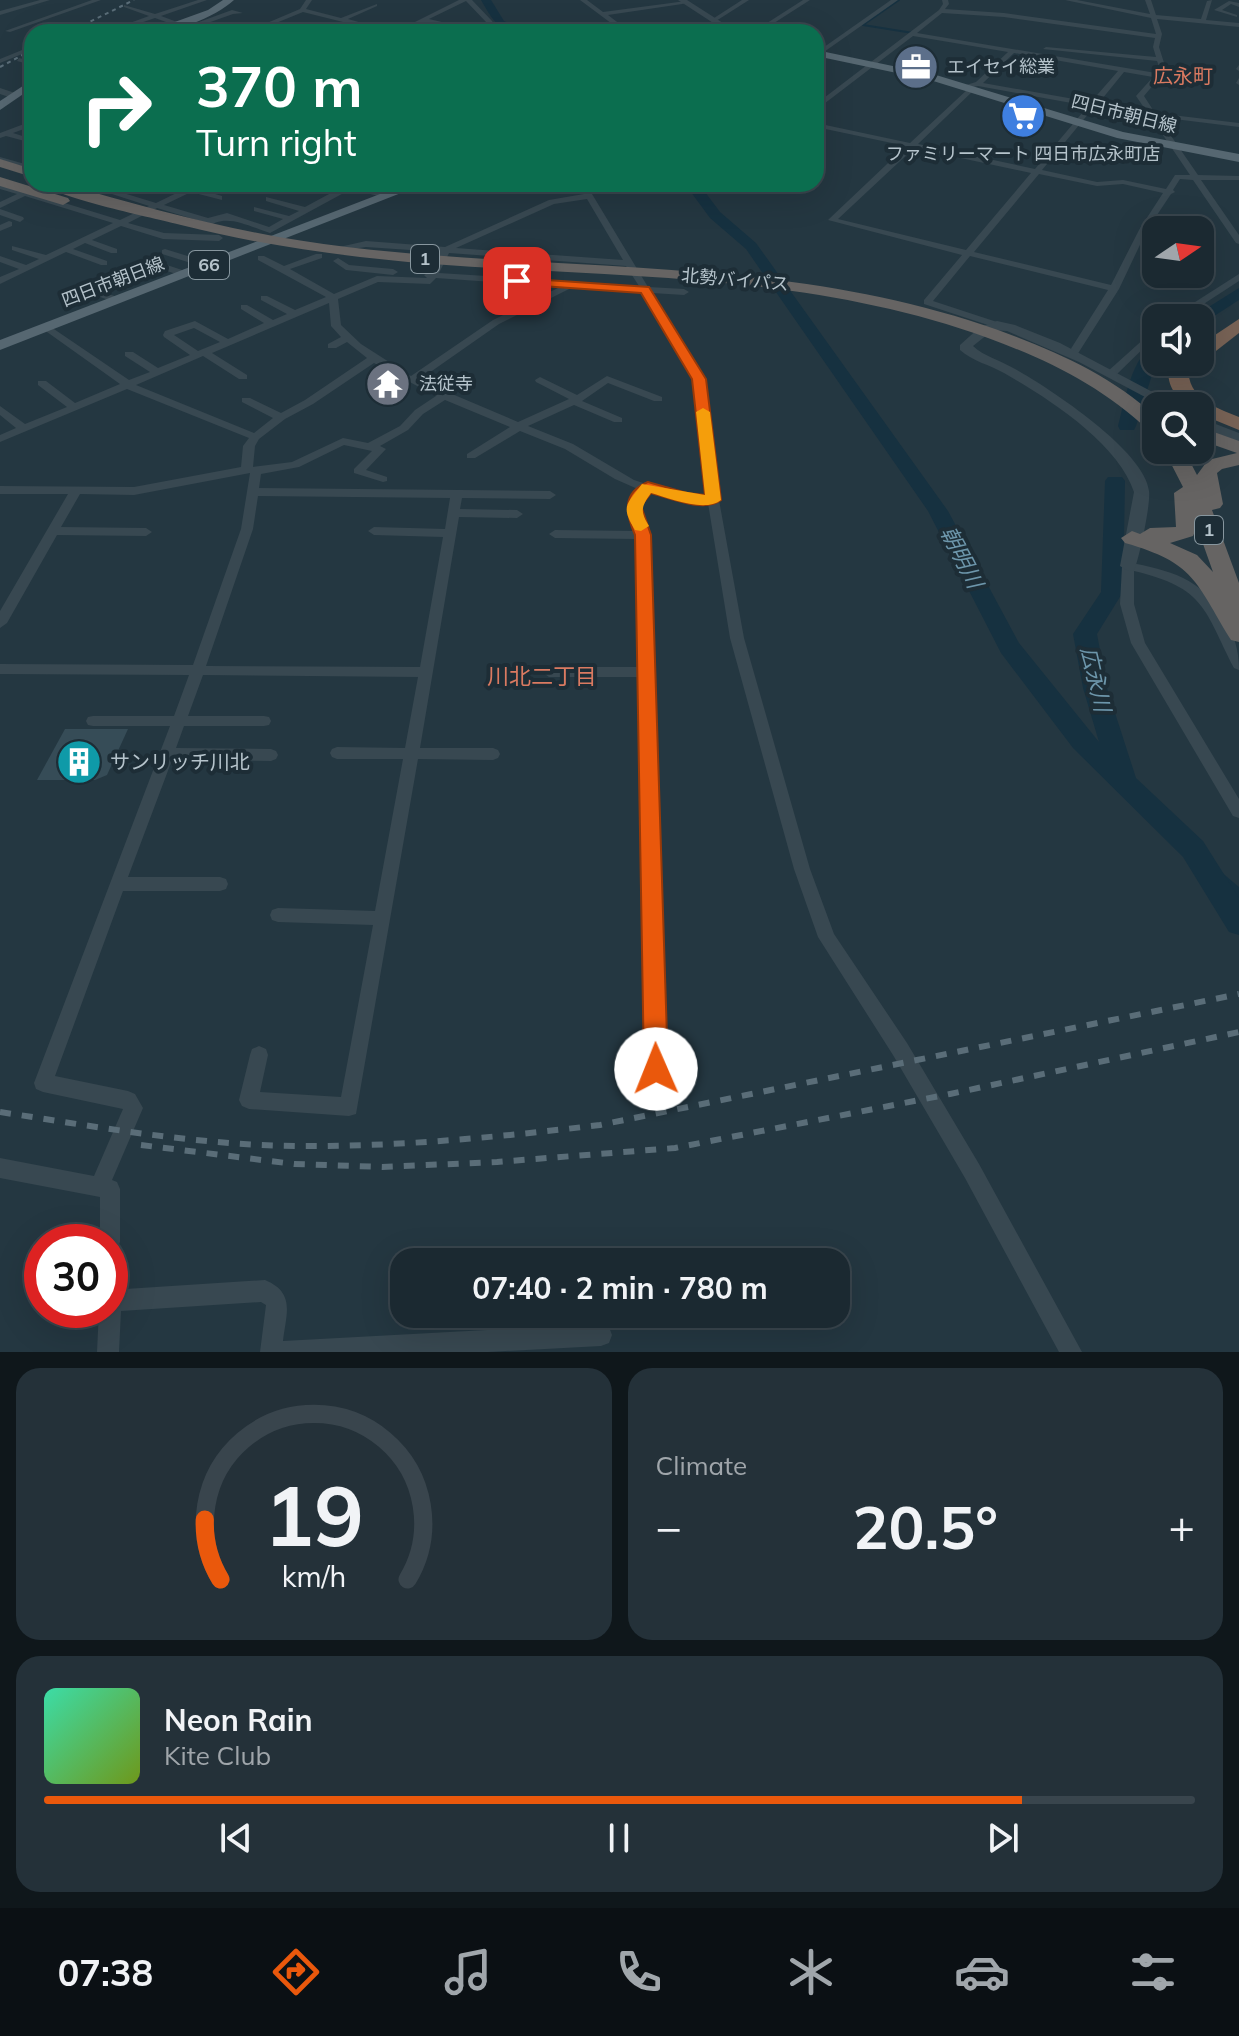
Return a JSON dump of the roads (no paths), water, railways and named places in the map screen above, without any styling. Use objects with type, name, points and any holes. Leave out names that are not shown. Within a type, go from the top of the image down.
[{"type":"highway","points":[[1,162],[24,170]]},
{"type":"highway","name":"1","points":[[0,183],[24,190]]},
{"type":"highway","name":"1","points":[[31,192],[160,230],[219,238],[267,252],[319,256],[339,254]]},
{"type":"highway","name":"北勢バイパス","points":[[76,192],[172,220],[298,245],[438,260],[760,281],[809,287],[909,307],[999,331],[1126,392],[1142,407]]},
{"type":"highway","name":"1","points":[[95,192],[207,223],[267,252],[339,254],[566,280],[760,281]]},
{"type":"highway","name":"1","points":[[376,258],[708,274],[809,287]]},
{"type":"highway","points":[[1214,333],[1239,315]]},
{"type":"highway","points":[[1214,343],[1239,324]]},
{"type":"highway","points":[[1177,376],[1178,384],[1189,398],[1211,413],[1239,424]]},
{"type":"highway","points":[[1188,376],[1196,394],[1239,418]]},
{"type":"highway","points":[[1214,438],[1239,448]]},
{"type":"highway","points":[[1239,459],[1215,464],[1210,467],[1206,477],[1239,591]]},
{"type":"highway","points":[[1132,534],[1162,536],[1186,531],[1188,520],[1183,483],[1176,464]]},
{"type":"highway","name":"1","points":[[1179,464],[1193,487],[1239,613]]},
{"type":"highway","name":"1","points":[[1132,534],[1171,549],[1198,566],[1239,634]]},
{"type":"main road","points":[[175,24],[211,12],[229,0]]},
{"type":"main road","name":"四日市朝日線","points":[[824,54],[972,87],[1077,123],[1239,158]]},
{"type":"main road","points":[[0,107],[5,94],[24,86]]},
{"type":"main road","name":"四日市朝日線","points":[[0,345],[207,265],[267,252],[396,192]]},
{"type":"street","points":[[0,13],[47,0]]},
{"type":"street","points":[[4,30],[98,0]]},
{"type":"street","points":[[132,24],[204,0]]},
{"type":"street","points":[[267,24],[302,9],[309,0]]},
{"type":"street","points":[[414,24],[466,0],[491,24]]},
{"type":"street","points":[[583,0],[616,24]]},
{"type":"street","points":[[714,20],[746,0]]},
{"type":"street","points":[[769,24],[807,0]]},
{"type":"street","points":[[824,49],[895,0]]},
{"type":"street","points":[[824,102],[941,11],[946,4],[943,0]]},
{"type":"street","points":[[1068,0],[1153,16],[1239,25]]},
{"type":"street","points":[[1148,0],[1163,69],[1160,76],[1140,93],[1151,115],[1239,241]]},
{"type":"street","points":[[602,14],[684,1],[720,24]]},
{"type":"street","points":[[1204,19],[1210,1]]},
{"type":"street","points":[[1239,5],[1231,2],[1217,10],[1239,17]]},
{"type":"street","points":[[341,20],[375,5]]},
{"type":"street","points":[[126,6],[175,24]]},
{"type":"street","points":[[288,7],[358,24]]},
{"type":"street","points":[[941,11],[1004,15],[1046,26],[1063,20],[1158,36]]},
{"type":"street","points":[[199,24],[232,12],[240,13]]},
{"type":"street","points":[[423,20],[442,24]]},
{"type":"street","points":[[4,30],[24,35]]},
{"type":"street","points":[[912,33],[1013,51],[1160,59]]},
{"type":"street","points":[[1043,54],[1044,39]]},
{"type":"street","points":[[1013,51],[832,220],[1114,289]]},
{"type":"street","points":[[0,52],[24,60]]},
{"type":"street","points":[[0,61],[24,53]]},
{"type":"street","points":[[1043,54],[1160,76]]},
{"type":"street","points":[[999,331],[927,302],[1123,70]]},
{"type":"street","points":[[972,87],[1151,115],[1239,125]]},
{"type":"street","points":[[3,135],[24,126]]},
{"type":"street","points":[[824,127],[1097,184],[1123,182],[1171,192]]},
{"type":"street","points":[[3,135],[24,139]]},
{"type":"street","points":[[1072,355],[1114,289],[1143,230],[1171,192],[1178,177],[1239,178]]},
{"type":"street","points":[[0,183],[117,224],[172,238],[219,238]]},
{"type":"street","points":[[0,205],[30,192]]},
{"type":"street","points":[[112,192],[207,223],[227,216],[270,230],[337,192]]},
{"type":"street","points":[[0,281],[185,192]]},
{"type":"street","points":[[200,192],[219,198]]},
{"type":"street","points":[[373,192],[386,196]]},
{"type":"street","points":[[587,192],[699,379],[713,500],[737,638],[802,869],[827,937],[900,1049],[972,1171],[1071,1352]]},
{"type":"street","points":[[0,439],[377,279],[430,281],[445,251],[552,202],[590,196]]},
{"type":"street","points":[[269,199],[306,210]]},
{"type":"street","points":[[257,209],[291,219]]},
{"type":"street","points":[[0,212],[20,219]]},
{"type":"street","points":[[84,240],[114,251]]},
{"type":"street","points":[[629,263],[366,244],[339,254],[340,265],[358,269],[684,292]]},
{"type":"street","points":[[15,248],[46,258]]},
{"type":"street","points":[[65,249],[104,263]]},
{"type":"street","points":[[165,252],[207,265]]},
{"type":"street","points":[[267,252],[283,269],[333,297]]},
{"type":"street","points":[[283,269],[319,256]]},
{"type":"street","points":[[0,259],[26,268]]},
{"type":"street","points":[[152,263],[185,274]]},
{"type":"street","points":[[1197,304],[1239,277]]},
{"type":"street","points":[[413,379],[496,322],[571,285]]},
{"type":"street","points":[[81,287],[117,300]]},
{"type":"street","points":[[333,297],[336,326],[348,337],[375,357],[444,396],[565,444],[625,480],[686,498],[713,500]]},
{"type":"street","points":[[264,298],[294,314]]},
{"type":"street","points":[[244,307],[271,323]]},
{"type":"street","points":[[227,342],[195,324],[168,335],[243,377]]},
{"type":"street","points":[[45,327],[128,385],[255,437]]},
{"type":"street","points":[[1142,407],[1111,374],[1008,327],[978,334],[965,348],[1038,387],[1085,421],[1110,445],[1141,487],[1125,586],[1138,643],[1163,690],[1239,812]]},
{"type":"street","points":[[332,346],[348,337]]},
{"type":"street","points":[[1111,374],[1142,344]]},
{"type":"street","points":[[129,354],[157,372]]},
{"type":"street","points":[[99,1187],[133,1108],[128,1100],[43,1083],[198,670],[247,529],[255,492],[249,446],[255,437],[281,417],[309,402],[375,357]]},
{"type":"street","points":[[471,456],[519,426],[576,400],[607,379],[658,399]]},
{"type":"street","points":[[540,380],[618,420]]},
{"type":"street","points":[[42,383],[75,408]]},
{"type":"street","points":[[371,446],[404,428],[419,412],[444,396]]},
{"type":"street","points":[[246,400],[281,417]]},
{"type":"street","points":[[0,409],[24,429]]},
{"type":"street","points":[[1214,428],[1239,438]]},
{"type":"street","points":[[0,490],[147,489],[295,465],[343,441],[380,449],[358,471],[383,479]]},
{"type":"street","points":[[648,487],[634,505],[634,514],[643,535],[656,1069]]},
{"type":"street","points":[[0,623],[76,490]]},
{"type":"street","points":[[255,492],[550,495]]},
{"type":"street","points":[[259,1055],[249,1100],[349,1107],[457,494]]},
{"type":"street","points":[[453,513],[517,514]]},
{"type":"street","points":[[52,531],[146,532]]},
{"type":"street","points":[[374,531],[450,533]]},
{"type":"street","points":[[555,534],[643,535]]},
{"type":"street","points":[[1128,566],[1173,576],[1197,589],[1212,605],[1239,665]]},
{"type":"street","points":[[0,669],[427,672]]},
{"type":"street","points":[[549,672],[647,672]]},
{"type":"street","points":[[93,721],[264,721]]},
{"type":"street","points":[[337,753],[493,754]]},
{"type":"street","points":[[167,754],[271,755]]},
{"type":"street","points":[[118,884],[220,884]]},
{"type":"street","points":[[278,915],[383,918]]},
{"type":"street","points":[[0,1168],[110,1189],[110,1224]]},
{"type":"street","points":[[128,1300],[265,1291],[277,1301],[271,1352]]},
{"type":"street","points":[[108,1352],[109,1328]]},
{"type":"street","points":[[283,1352],[430,1348],[601,1335]]},
{"type":"water","points":[[1194,849],[1239,887],[1239,931]]},
{"type":"waterway","name":"朝明川","points":[[486,0],[503,24]]},
{"type":"waterway","points":[[899,0],[863,25],[913,33]]},
{"type":"waterway","name":"朝明川","points":[[698,192],[715,215],[751,246],[938,511],[1009,647],[1082,741],[1193,849],[1239,923]]},
{"type":"waterway","points":[[1214,309],[1239,293]]},
{"type":"waterway","points":[[1127,426],[1142,374]]},
{"type":"waterway","name":"広永川","points":[[1115,481],[1112,592],[1085,634],[1095,688],[1124,780]]},
{"type":"railway","points":[[85,24],[134,0]]},
{"type":"railway","points":[[0,67],[24,54]]},
{"type":"railway","points":[[0,1112],[148,1134],[259,1145],[372,1145],[486,1137],[600,1125],[1239,994]]},
{"type":"railway","points":[[141,1145],[294,1164],[382,1167],[497,1162],[675,1148],[950,1094],[1239,1032]]},
{"type":"place","name":"エイセイ総業","points":[[916,67]]},
{"type":"place","name":"ファミリーマート 四日市広永町店","points":[[1023,116]]},
{"type":"place","name":"法従寺","points":[[388,384]]},
{"type":"place","name":"サンリッチ川北","points":[[79,762]]},
{"type":"district","name":"広永町","points":[[1183,76]]},
{"type":"district","name":"川北二丁目","points":[[542,676]]}]
